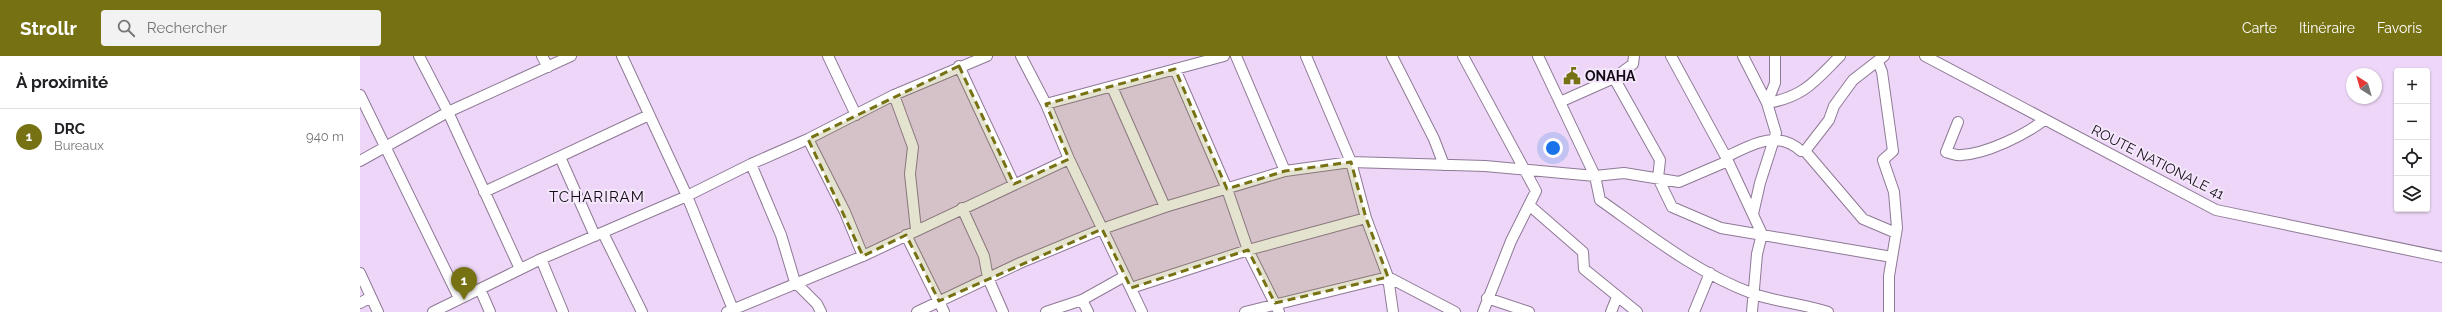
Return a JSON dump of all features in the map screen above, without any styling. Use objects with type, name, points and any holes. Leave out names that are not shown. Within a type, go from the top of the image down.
[{"type":"street","points":[[419,56],[448,112],[520,269]]},
{"type":"street","points":[[542,56],[548,67]]},
{"type":"street","points":[[360,161],[448,112],[571,56]]},
{"type":"street","points":[[622,56],[686,196],[731,311],[795,282],[863,256],[962,208],[1069,159]]},
{"type":"street","points":[[828,56],[856,115]]},
{"type":"street","points":[[433,312],[541,259],[686,196],[751,164],[808,139],[894,95],[959,66],[987,56]]},
{"type":"street","points":[[1021,56],[1046,104],[1069,159],[1142,312]]},
{"type":"street","points":[[1046,104],[1224,56]]},
{"type":"street","points":[[1236,56],[1285,171]]},
{"type":"street","points":[[1306,56],[1352,162],[1366,218],[1388,277],[1393,312]]},
{"type":"street","points":[[1392,56],[1434,139],[1444,164]]},
{"type":"street","points":[[1463,56],[1536,191],[1511,240],[1507,254],[1487,298],[1483,312]]},
{"type":"street","points":[[1538,56],[1595,176],[1600,200],[1688,261],[1710,273],[1754,294],[1828,312]]},
{"type":"street","points":[[1560,102],[1614,78],[1633,64],[1634,56]]},
{"type":"street","points":[[1672,56],[1727,159],[1762,234],[1757,254],[1752,312]]},
{"type":"street","points":[[1743,56],[1767,103],[1776,133],[1772,139],[1758,187],[1753,214]]},
{"type":"street","points":[[1767,103],[1775,84],[1775,56]]},
{"type":"street","points":[[1767,103],[1787,100],[1809,86],[1840,56]]},
{"type":"street","name":"ROUTE NATIONALE 41","points":[[1925,56],[2216,210],[2442,257]]},
{"type":"street","points":[[917,312],[988,278],[1102,229],[1164,207],[1285,171],[1352,162],[1444,164],[1595,176],[1624,173],[1679,182],[1727,159],[1757,142],[1772,139],[1793,145],[1800,152],[1805,151],[1829,120],[1834,106],[1853,80],[1881,59]]},
{"type":"street","points":[[1881,59],[1893,151],[1883,160],[1894,192],[1897,228],[1889,276],[1889,312]]},
{"type":"street","points":[[959,66],[1014,184]]},
{"type":"street","points":[[1175,70],[1227,188],[1248,250],[1277,308]]},
{"type":"street","points":[[1614,78],[1660,160],[1658,178],[1672,207],[1721,228],[1892,258]]},
{"type":"street","points":[[1112,86],[1164,207]]},
{"type":"street","points":[[894,95],[913,147],[910,174],[916,230]]},
{"type":"street","points":[[360,96],[459,298]]},
{"type":"street","points":[[484,192],[649,115]]},
{"type":"street","points":[[1958,122],[1946,152],[1960,156],[1979,152],[2031,129],[2044,120]]},
{"type":"street","points":[[808,139],[845,212],[863,256]]},
{"type":"street","points":[[1805,151],[1863,219],[1896,234]]},
{"type":"street","points":[[560,157],[599,235],[642,312]]},
{"type":"street","points":[[751,164],[781,235],[795,282],[817,304],[821,312]]},
{"type":"street","points":[[1529,205],[1582,252],[1584,269],[1637,312]]},
{"type":"street","points":[[962,208],[984,256],[988,278],[1004,312]]},
{"type":"street","points":[[1131,288],[1248,250],[1366,218]]},
{"type":"street","points":[[906,235],[944,312]]},
{"type":"street","points":[[541,259],[563,312]]},
{"type":"street","points":[[360,273],[378,312]]},
{"type":"street","points":[[1694,312],[1710,273]]},
{"type":"street","points":[[1046,312],[1082,300],[1125,276]]},
{"type":"street","points":[[1245,312],[1277,308],[1388,277],[1455,312]]},
{"type":"street","points":[[480,289],[490,312]]},
{"type":"street","points":[[360,303],[371,297]]},
{"type":"street","points":[[1611,312],[1617,297]]},
{"type":"street","points":[[1487,298],[1529,312]]},
{"type":"street","points":[[1082,300],[1088,312]]},
{"type":"highlighted area","points":[[959,66],[1014,184],[1069,159],[1046,104],[1175,69],[1227,189],[1285,171],[1351,162],[1366,218],[1388,277],[1275,303],[1248,250],[1131,288],[1102,229],[939,301],[906,235],[863,256],[808,139]]},
{"type":"place","name":"ONAHA","points":[[1572,76]]},
{"type":"place","name":"DRC","points":[[464,300]]},
{"type":"district","name":"TCHARIRAM","points":[[597,197]]}]
